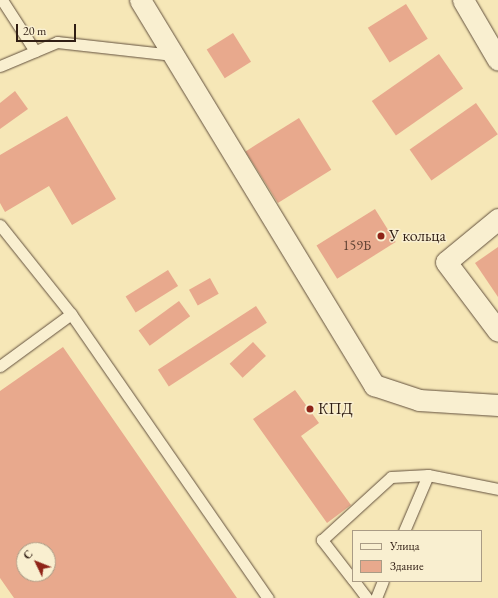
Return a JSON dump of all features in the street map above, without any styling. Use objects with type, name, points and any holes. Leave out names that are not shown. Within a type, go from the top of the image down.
[{"type":"street","points":[[140,0],[374,385],[419,400],[498,405]]},
{"type":"street","points":[[463,0],[498,60]]},
{"type":"street","points":[[498,219],[446,262],[498,331]]},
{"type":"lane","points":[[2,0],[35,51]]},
{"type":"lane","points":[[0,66],[57,42],[173,55]]},
{"type":"lane","points":[[0,225],[71,314],[268,598]]},
{"type":"lane","points":[[0,366],[71,314]]},
{"type":"lane","points":[[352,579],[322,540],[391,477],[428,475],[498,489]]},
{"type":"lane","points":[[404,530],[428,475]]},
{"type":"lane","points":[[355,582],[367,598]]},
{"type":"lane","points":[[376,598],[383,582]]},
{"type":"building","points":[[406,4],[428,39],[390,63],[368,28]]},
{"type":"building","points":[[233,33],[251,62],[225,78],[207,49]]},
{"type":"building","points":[[439,54],[463,88],[396,135],[372,101]]},
{"type":"building","points":[[15,91],[28,109],[0,129],[0,103]]},
{"type":"building","points":[[476,103],[498,134],[431,181],[410,149]]},
{"type":"building","points":[[67,116],[116,199],[72,225],[49,186],[5,212],[0,203],[0,155]]},
{"type":"building","points":[[299,118],[331,170],[278,203],[246,151]]},
{"type":"building","points":[[375,209],[396,242],[337,279],[316,246]]},
{"type":"building","points":[[498,247],[498,297],[475,263]]},
{"type":"building","points":[[168,270],[178,286],[136,313],[126,296]]},
{"type":"building","points":[[210,278],[219,294],[198,305],[189,290]]},
{"type":"building","points":[[179,301],[190,316],[150,346],[139,330]]},
{"type":"building","points":[[256,306],[267,323],[169,386],[158,370]]},
{"type":"building","points":[[253,342],[266,356],[243,378],[230,364]]},
{"type":"building","points":[[63,347],[237,598],[14,598],[0,578],[0,391]]},
{"type":"building","points":[[295,390],[319,423],[301,436],[351,505],[327,523],[253,419]]},
{"type":"place","name":"У кольца","points":[[381,236]]},
{"type":"place","name":"КПД","points":[[310,409]]}]
